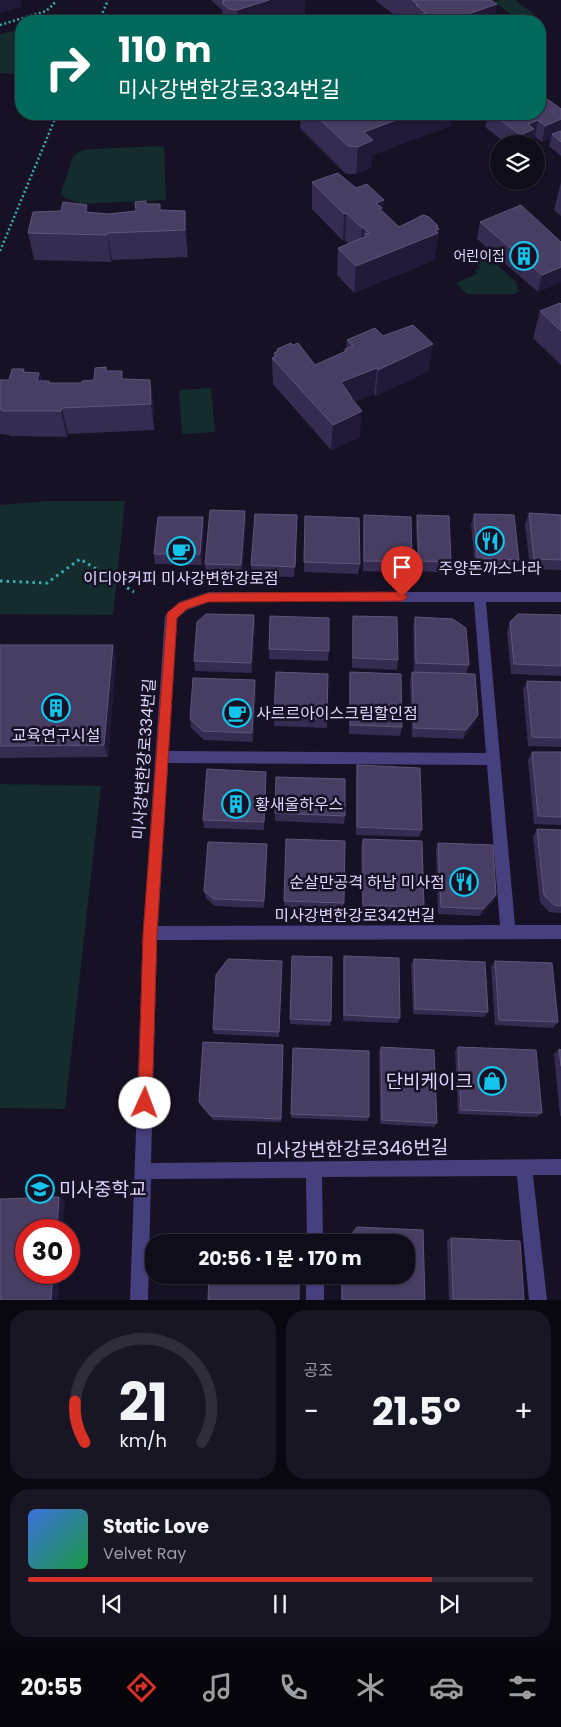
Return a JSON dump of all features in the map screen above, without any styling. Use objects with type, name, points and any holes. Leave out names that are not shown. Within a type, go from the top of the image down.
[{"type":"street","name":"미사강변한강로334번길","points":[[139,1300],[150,934],[171,616],[183,606],[208,597],[561,597]]},
{"type":"street","points":[[480,597],[508,932]]},
{"type":"street","points":[[162,757],[493,759]]},
{"type":"street","name":"미사강변한강로342번길","points":[[150,934],[561,932]]},
{"type":"street","points":[[524,1167],[538,1300]]},
{"type":"street","name":"미사강변한강로346번길","points":[[143,1171],[561,1167]]},
{"type":"street","points":[[314,1169],[315,1234]]},
{"type":"street","points":[[315,1284],[315,1300]]},
{"type":"path","points":[[33,15],[46,11],[54,4],[54,0]]},
{"type":"path","points":[[102,15],[108,0]]},
{"type":"path","points":[[0,25],[15,20]]},
{"type":"path","points":[[0,251],[55,120]]},
{"type":"path","points":[[0,581],[47,583],[80,559],[134,592]]},
{"type":"green space","points":[[515,0],[535,15],[512,15],[494,2]]},
{"type":"green space","points":[[15,30],[15,74],[0,73],[0,34]]},
{"type":"green space","points":[[164,146],[166,200],[80,204],[65,198],[61,193],[73,157],[80,151]]},
{"type":"green space","points":[[482,251],[516,282],[519,291],[513,294],[467,294],[456,283],[478,273],[475,271],[481,268],[468,256]]},
{"type":"green space","points":[[211,388],[215,432],[182,434],[179,390]]},
{"type":"green space","points":[[48,501],[125,501],[113,615],[0,614],[0,505]]},
{"type":"green space","points":[[0,784],[101,786],[65,1109],[0,1108]]},
{"type":"building","points":[[222,0],[269,0],[237,10],[229,9],[222,3],[224,2]]},
{"type":"building","points":[[412,0],[491,0],[497,4],[465,15],[420,15],[426,13],[416,5],[418,5]]},
{"type":"building","points":[[546,98],[561,109],[561,119],[545,126],[538,120],[546,120]]},
{"type":"building","points":[[320,120],[396,120],[364,132],[373,140],[358,147],[348,146]]},
{"type":"building","points":[[501,120],[538,120],[528,124],[534,129],[520,135]]},
{"type":"building","points":[[561,131],[561,142],[552,134]]},
{"type":"building","points":[[338,173],[356,188],[367,184],[384,200],[376,203],[382,208],[380,209],[399,227],[423,215],[429,217],[438,226],[436,226],[439,229],[435,231],[438,233],[356,266],[338,248],[367,236],[365,234],[369,233],[346,213],[344,214],[312,182]]},
{"type":"building","points":[[146,201],[146,204],[160,204],[160,210],[185,211],[185,230],[107,233],[107,235],[28,233],[33,212],[61,211],[63,202],[87,205],[85,212],[109,214],[136,211],[135,202]]},
{"type":"building","points":[[521,205],[561,242],[561,267],[542,275],[480,222]]},
{"type":"building","points":[[561,304],[561,331],[540,311]]},
{"type":"building","points":[[413,325],[433,344],[378,370],[377,368],[341,382],[362,411],[333,425],[272,358],[276,356],[274,353],[278,351],[277,349],[291,343],[293,345],[298,343],[315,365],[353,346],[347,340],[375,328],[383,336]]},
{"type":"building","points":[[106,367],[106,371],[122,371],[122,379],[150,380],[151,404],[62,408],[61,411],[2,411],[0,409],[0,380],[9,380],[12,369],[24,369],[23,372],[39,373],[37,381],[82,383],[82,381],[94,380],[95,368]]},
{"type":"building","points":[[210,510],[245,511],[241,565],[205,564]]},
{"type":"building","points":[[529,513],[561,515],[561,560],[534,559]]},
{"type":"building","points":[[255,514],[297,515],[295,567],[251,565]]},
{"type":"building","points":[[474,514],[514,515],[519,560],[477,558]]},
{"type":"building","points":[[364,515],[411,517],[412,562],[364,561]]},
{"type":"building","points":[[417,515],[449,516],[451,562],[419,561]]},
{"type":"building","points":[[305,516],[359,518],[360,564],[304,562]]},
{"type":"building","points":[[158,517],[203,517],[200,554],[154,554]]},
{"type":"building","points":[[206,614],[254,615],[251,663],[194,661],[197,622]]},
{"type":"building","points":[[518,614],[561,615],[561,666],[514,664],[510,622]]},
{"type":"building","points":[[270,616],[329,618],[329,651],[269,649]]},
{"type":"building","points":[[353,616],[397,617],[398,660],[353,658]]},
{"type":"building","points":[[415,617],[453,619],[466,628],[469,665],[416,663]]},
{"type":"building","name":"교육연구시설","points":[[0,645],[113,645],[104,745],[0,746]]},
{"type":"building","points":[[276,672],[328,674],[327,719],[274,717]]},
{"type":"building","points":[[350,672],[401,674],[402,727],[350,725]]},
{"type":"building","points":[[412,672],[475,674],[478,715],[466,730],[414,728]]},
{"type":"building","points":[[193,678],[255,680],[252,733],[203,731],[190,719]]},
{"type":"building","points":[[527,681],[561,682],[561,738],[532,737]]},
{"type":"building","points":[[532,752],[561,752],[561,817],[538,816]]},
{"type":"building","points":[[357,765],[420,768],[422,830],[357,827]]},
{"type":"building","name":"황새울하우스","points":[[207,769],[266,772],[264,822],[203,820]]},
{"type":"building","points":[[276,777],[345,779],[345,816],[275,813]]},
{"type":"building","points":[[537,829],[561,830],[561,906],[554,905],[544,895]]},
{"type":"building","points":[[286,839],[345,841],[344,903],[284,901]]},
{"type":"building","points":[[363,839],[422,841],[424,907],[363,905]]},
{"type":"building","points":[[208,842],[267,844],[264,901],[214,899],[204,891]]},
{"type":"building","points":[[438,843],[493,845],[496,895],[483,909],[441,907]]},
{"type":"building","points":[[292,956],[332,957],[331,1021],[290,1019]]},
{"type":"building","points":[[344,956],[399,958],[400,1018],[344,1015]]},
{"type":"building","points":[[228,959],[282,961],[279,1032],[213,1029],[216,975]]},
{"type":"building","points":[[414,959],[485,962],[488,1012],[415,1009]]},
{"type":"building","points":[[495,961],[552,963],[558,1022],[499,1020]]},
{"type":"building","points":[[203,1042],[283,1045],[281,1119],[211,1116],[199,1102]]},
{"type":"building","points":[[381,1047],[434,1050],[437,1123],[382,1120]]},
{"type":"building","points":[[458,1047],[536,1050],[542,1113],[461,1110]]},
{"type":"building","points":[[293,1048],[369,1051],[369,1117],[291,1114]]},
{"type":"building","points":[[559,1049],[561,1050],[561,1066]]},
{"type":"building","points":[[59,1197],[58,1219],[15,1219],[15,1284],[52,1284],[51,1300],[0,1300],[0,1199]]},
{"type":"building","points":[[357,1227],[423,1230],[425,1300],[342,1300],[342,1284],[415,1284],[415,1234],[351,1234]]},
{"type":"building","points":[[451,1238],[520,1241],[524,1300],[453,1299]]},
{"type":"building","points":[[209,1284],[299,1284],[299,1300],[208,1300]]},
{"type":"place","name":"어린이집","points":[[524,256]]},
{"type":"place","name":"주양돈까스나라","points":[[490,541]]},
{"type":"place","name":"이디야커피 미사강변한강로점","points":[[181,551]]},
{"type":"place","name":"교육연구시설","points":[[56,708]]},
{"type":"place","name":"사르르아이스크림할인점","points":[[237,713]]},
{"type":"place","name":"황새울하우스","points":[[236,804]]},
{"type":"place","name":"순살만공격 하남 미사점","points":[[464,882]]},
{"type":"place","name":"단비케이크","points":[[492,1081]]},
{"type":"place","name":"미사중학교","points":[[40,1189]]},
{"type":"route","points":[[145,1103],[150,934],[171,616],[183,606],[208,597],[402,597]]}]
